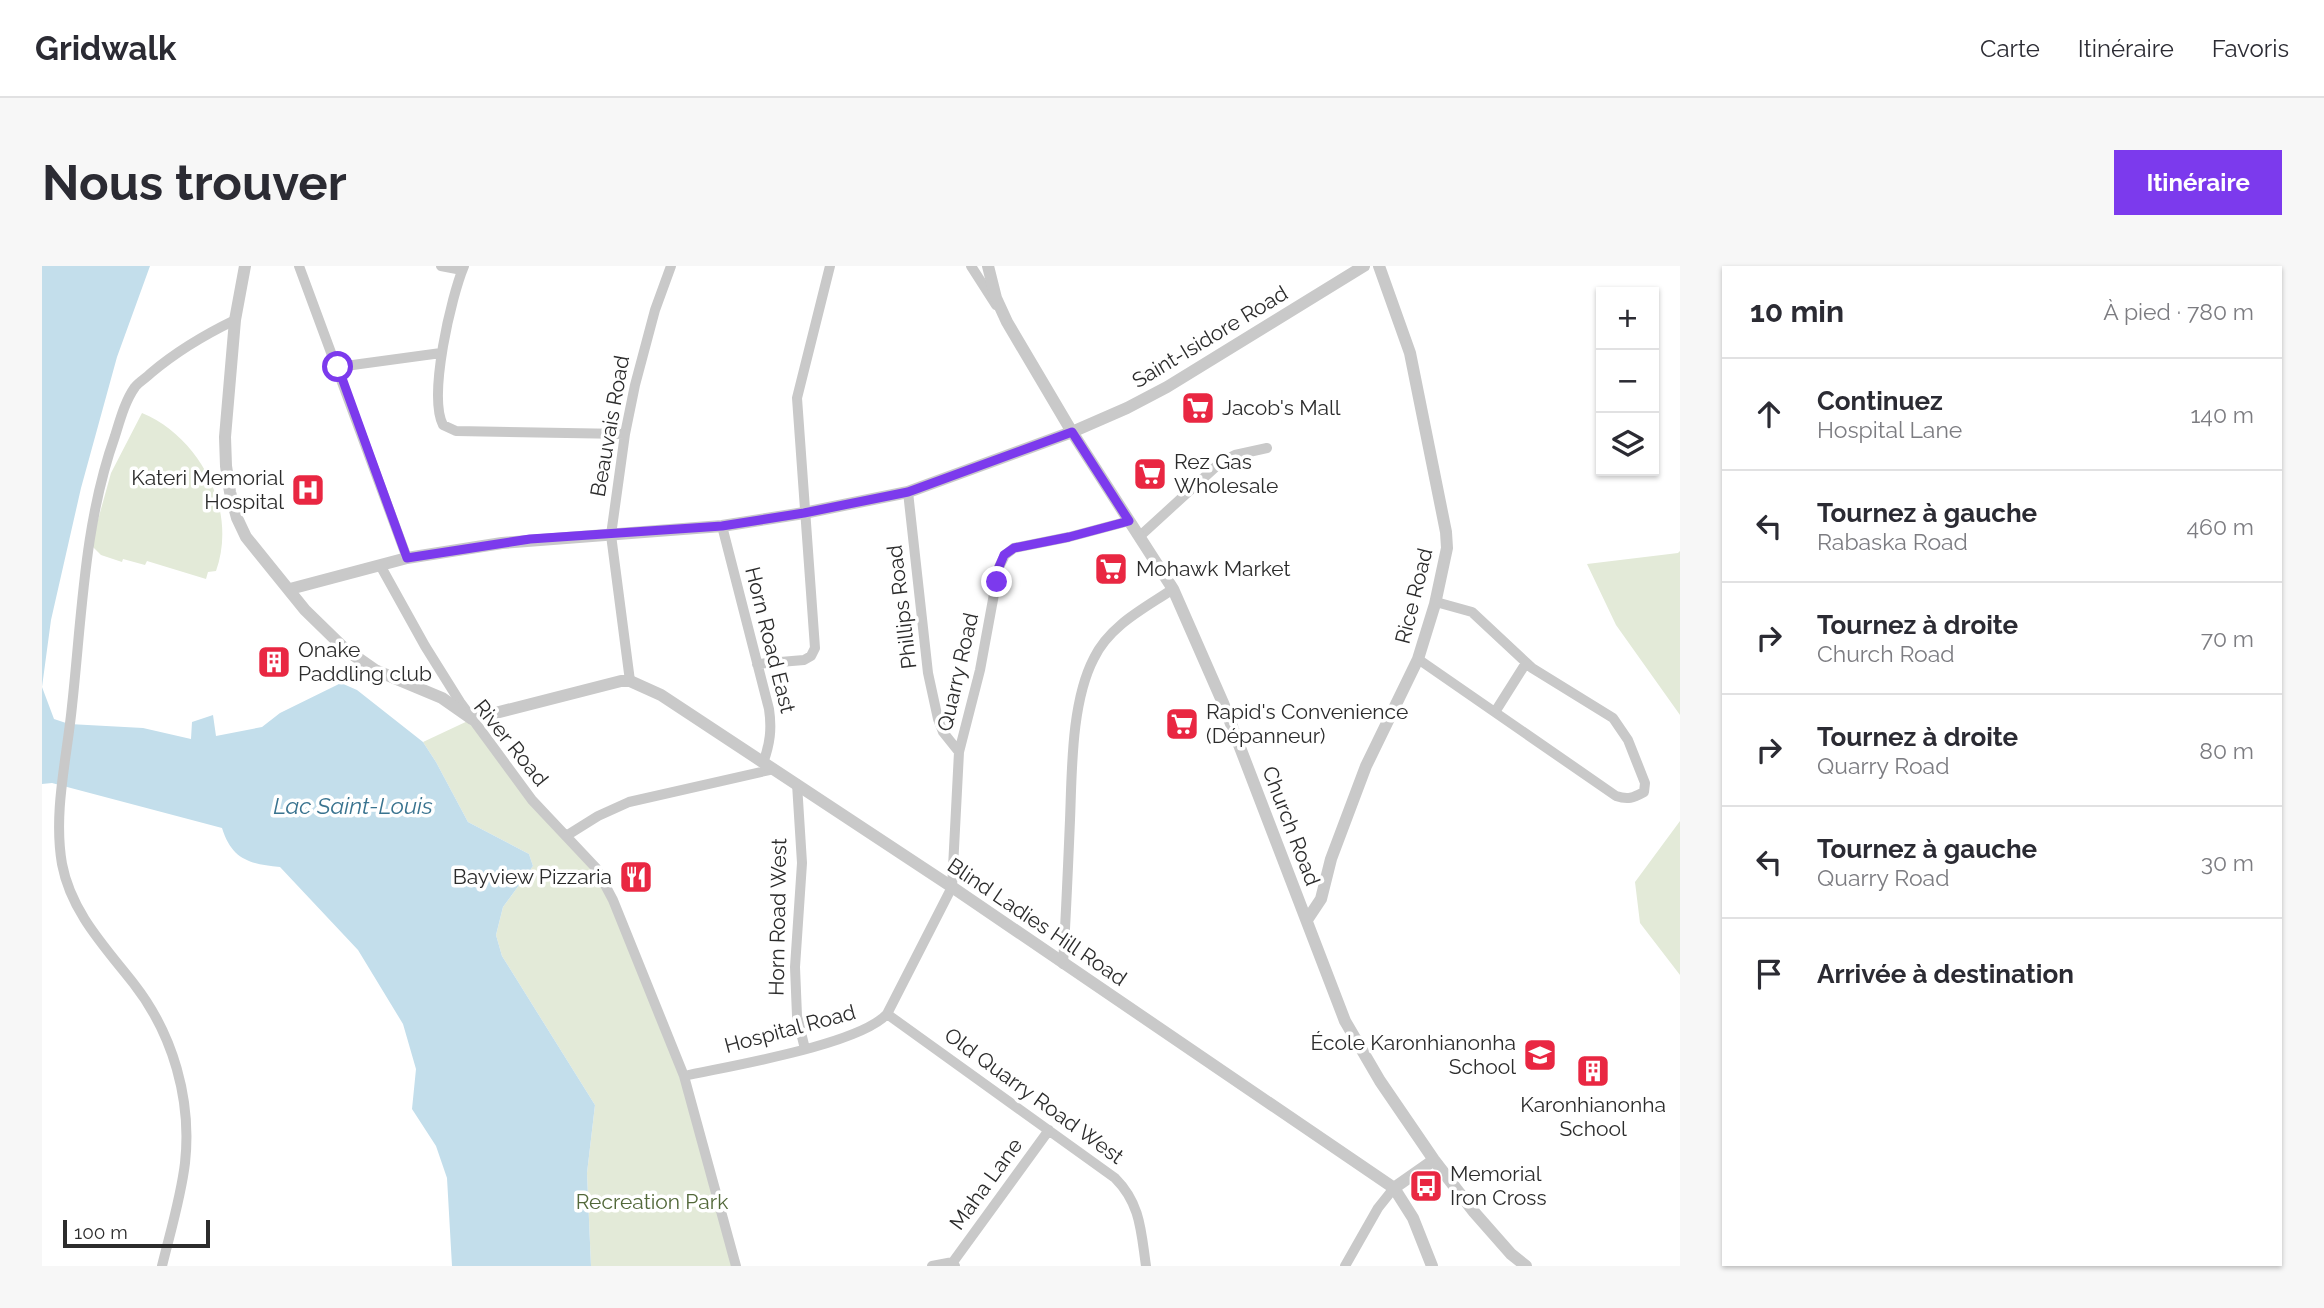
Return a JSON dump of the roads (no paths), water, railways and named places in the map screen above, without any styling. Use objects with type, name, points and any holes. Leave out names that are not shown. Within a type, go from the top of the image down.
[{"type":"street","name":"River Road","points":[[245,266],[235,320],[225,437],[230,492],[237,518],[246,537],[305,610],[345,649],[366,665],[442,698],[472,719],[532,800],[596,868],[614,900],[684,1076],[736,1266]]},
{"type":"street","points":[[299,266],[407,558]]},
{"type":"street","points":[[441,266],[463,268],[441,353],[439,411],[440,420],[448,428],[456,431],[625,434]]},
{"type":"street","name":"Beauvais Road","points":[[630,681],[611,535],[625,434],[646,338],[671,266]]},
{"type":"street","points":[[757,664],[804,660],[811,656],[815,648],[797,398],[830,266]]},
{"type":"street","points":[[971,266],[1007,322]]},
{"type":"street","name":"Church Road","points":[[988,266],[996,298],[1007,322],[1072,432],[1173,589],[1223,703],[1345,1021],[1380,1082],[1434,1160]]},
{"type":"street","name":"Saint-Isidore Road","points":[[290,589],[407,558],[521,540],[722,526],[908,492],[1072,432],[1116,413],[1167,387],[1364,266]]},
{"type":"street","name":"Rice Road","points":[[1307,920],[1321,899],[1331,859],[1366,766],[1418,659],[1436,602],[1447,548],[1410,353],[1379,266]]},
{"type":"street","points":[[162,1266],[185,1163],[185,1114],[171,1048],[154,1011],[87,924],[71,895],[62,863],[60,806],[85,562],[104,465],[123,411],[136,385],[169,358],[197,338],[235,320]]},
{"type":"street","points":[[338,367],[441,353]]},
{"type":"street","points":[[1140,536],[1221,462],[1234,455],[1267,448]]},
{"type":"street","name":"Phillips Road","points":[[908,492],[928,673],[937,719],[943,732],[959,752]]},
{"type":"street","name":"Quarry Road","points":[[952,887],[959,752],[980,670],[999,567],[1004,555],[1014,548],[1028,544],[1069,537],[1129,521]]},
{"type":"street","name":"Horn Road East","points":[[722,526],[772,725],[768,766]]},
{"type":"street","points":[[380,565],[425,646],[472,719],[613,682],[630,681]]},
{"type":"street","points":[[1063,964],[1070,770],[1082,693],[1093,658],[1107,638],[1123,622],[1173,589]]},
{"type":"street","points":[[1418,659],[1616,796],[1633,799],[1644,792],[1645,783],[1628,740],[1613,718],[1526,663],[1472,612],[1436,602]]},
{"type":"street","points":[[1494,712],[1526,663]]},
{"type":"street","name":"Blind Ladies Hill Road","points":[[630,681],[661,695],[797,784],[1394,1188]]},
{"type":"street","points":[[566,836],[629,802],[768,766]]},
{"type":"street","name":"Horn Road West","points":[[797,784],[802,863],[795,967],[797,1016],[805,1049]]},
{"type":"street","name":"Hospital Road","points":[[684,1076],[805,1049],[867,1029],[880,1021],[887,1014],[952,887]]},
{"type":"street","name":"Old Quarry Road West","points":[[887,1014],[1115,1178],[1127,1190],[1135,1204],[1146,1266]]},
{"type":"street","name":"Maha Lane","points":[[954,1264],[1049,1130]]},
{"type":"street","points":[[1345,1266],[1378,1208],[1394,1188],[1434,1160],[1474,1212],[1511,1254],[1526,1266]]},
{"type":"street","points":[[1394,1188],[1410,1211],[1432,1266]]},
{"type":"street","points":[[932,1266],[954,1264]]},
{"type":"water","points":[[42,266],[150,266],[117,357],[81,488],[51,620],[42,687]]},
{"type":"water","name":"Lac Saint-Louis","points":[[341,683],[357,690],[423,742],[468,822],[529,854],[533,866],[503,907],[496,935],[502,956],[595,1105],[587,1173],[591,1266],[452,1266],[447,1178],[436,1146],[412,1109],[416,1069],[403,1024],[358,950],[280,867],[251,862],[237,854],[222,828],[52,783],[42,784],[42,687],[54,719],[69,724],[143,728],[191,739],[192,722],[213,715],[216,736],[262,727],[280,713]]},
{"type":"place","name":"Jacob's Mall","points":[[1198,408]]},
{"type":"place","name":"Rez Gas Wholesale","points":[[1150,474]]},
{"type":"place","name":"Kateri Memorial Hospital","points":[[308,490]]},
{"type":"place","name":"Mohawk Market","points":[[1111,569]]},
{"type":"place","name":"Onake Paddling club","points":[[274,662]]},
{"type":"place","name":"Rapid's Convenience (Dépanneur)","points":[[1182,724]]},
{"type":"place","name":"Bayview Pizzaria","points":[[636,877]]},
{"type":"place","name":"École Karonhianonha School","points":[[1540,1055]]},
{"type":"place","name":"Karonhianonha School","points":[[1593,1071]]},
{"type":"place","name":"Memorial Iron Cross","points":[[1426,1186]]},
{"type":"park label","name":"Recreation Park","points":[[652,1202]]}]
